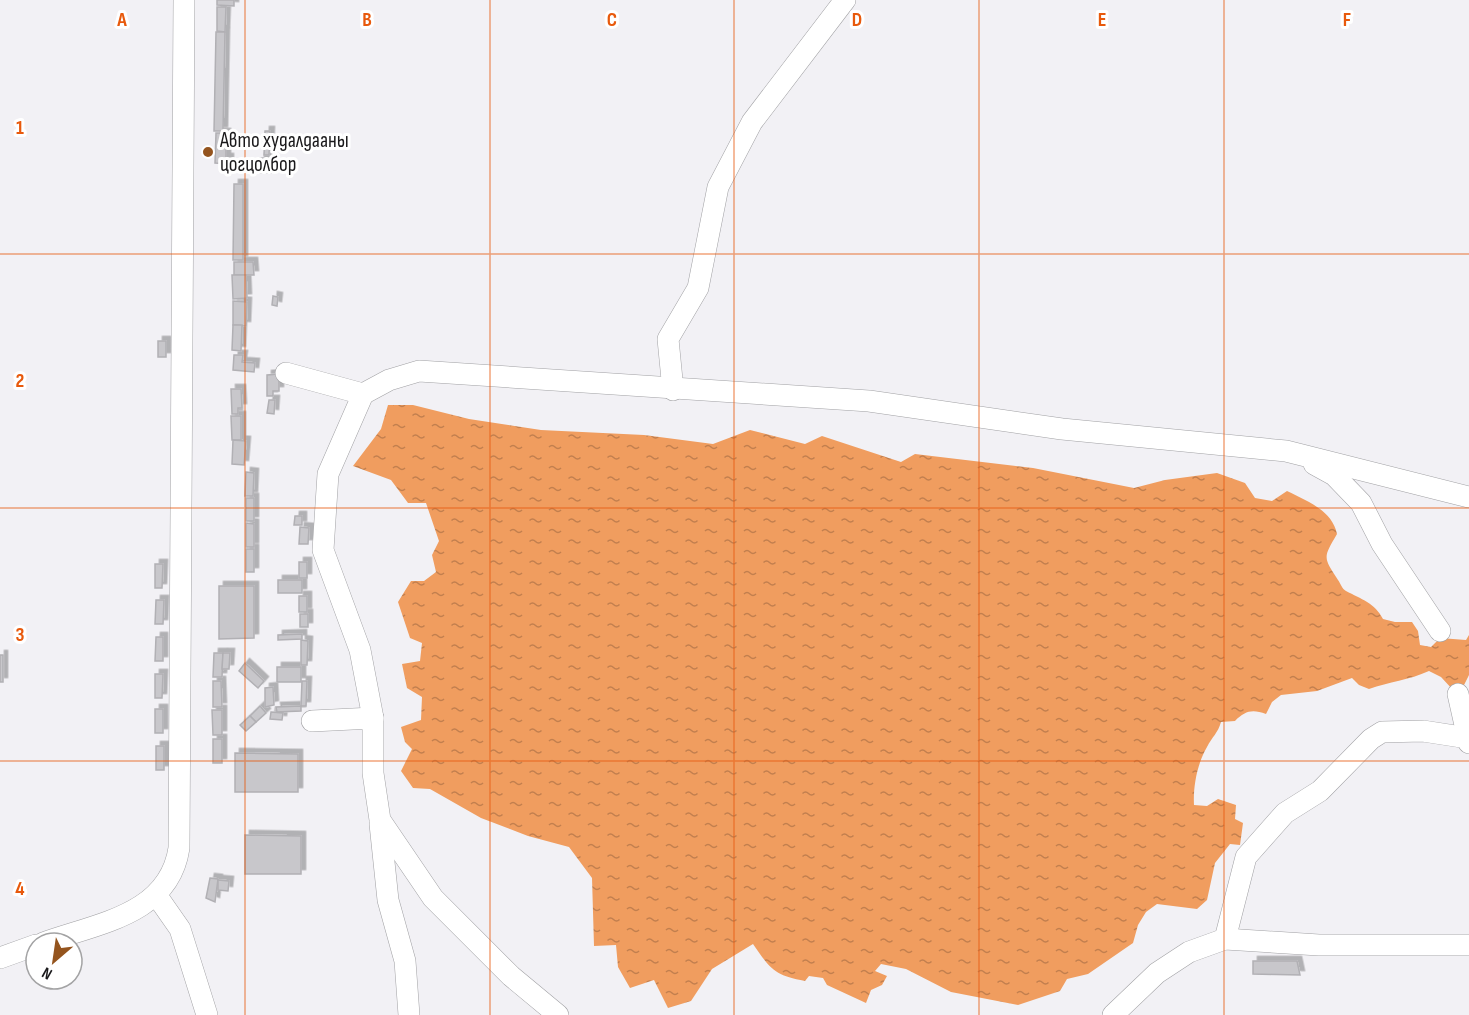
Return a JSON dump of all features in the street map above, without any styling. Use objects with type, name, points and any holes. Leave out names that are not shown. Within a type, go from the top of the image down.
[{"type":"street","points":[[77,931],[122,915],[157,896],[172,875],[180,836],[184,0]]},
{"type":"street","points":[[673,390],[668,339],[698,288],[718,187],[752,122],[844,0]]},
{"type":"street","points":[[409,1015],[405,961],[388,900],[373,773],[373,718],[360,650],[323,550],[328,474],[363,394],[389,380],[419,371],[673,390],[868,401],[1062,429],[1286,451],[1469,497]]},
{"type":"street","points":[[286,373],[363,394]]},
{"type":"street","points":[[1298,455],[1334,476],[1361,503],[1382,544],[1440,631]]},
{"type":"street","points":[[1225,939],[1246,857],[1285,813],[1320,791],[1371,739],[1382,732],[1423,731],[1468,741],[1458,694]]},
{"type":"street","points":[[312,721],[373,718]]},
{"type":"street","points":[[380,820],[433,898],[511,976],[558,1015]]},
{"type":"street","points":[[157,896],[180,929],[207,1015]]},
{"type":"street","points":[[1113,1015],[1157,973],[1189,952],[1225,939],[1319,945],[1469,945]]},
{"type":"street","points":[[0,958],[24,949]]},
{"type":"water","points":[[388,405],[413,405],[469,419],[541,430],[644,435],[713,444],[750,430],[805,444],[822,436],[901,462],[915,454],[1033,468],[1134,488],[1165,480],[1217,473],[1245,483],[1255,498],[1272,501],[1287,491],[1318,507],[1330,519],[1337,534],[1327,553],[1327,562],[1343,589],[1372,605],[1383,619],[1412,622],[1418,631],[1420,645],[1431,647],[1440,638],[1466,640],[1469,635],[1469,675],[1463,687],[1453,690],[1441,677],[1429,671],[1369,689],[1359,685],[1352,678],[1317,691],[1281,695],[1272,702],[1266,714],[1249,712],[1235,721],[1221,722],[1198,768],[1194,805],[1207,806],[1218,799],[1236,805],[1235,819],[1243,823],[1240,845],[1230,844],[1215,863],[1207,900],[1197,909],[1157,904],[1146,912],[1138,925],[1133,943],[1088,974],[1067,979],[1060,991],[1018,1005],[951,992],[906,969],[881,964],[875,971],[887,976],[882,985],[871,990],[866,1003],[827,985],[823,978],[809,976],[805,981],[780,974],[769,966],[753,944],[712,969],[691,1001],[668,1008],[654,980],[630,988],[618,967],[616,945],[594,946],[592,878],[569,847],[528,836],[481,818],[430,789],[413,788],[401,771],[412,749],[405,742],[401,727],[421,720],[422,697],[407,688],[402,664],[420,661],[422,643],[410,638],[398,602],[411,581],[424,581],[436,572],[432,555],[439,541],[426,503],[408,503],[391,480],[353,466],[381,429]]},
{"type":"building","points":[[217,0],[234,0],[234,6],[217,5]]},
{"type":"building","points":[[217,7],[226,7],[225,32],[217,31]]},
{"type":"building","points":[[216,32],[225,32],[223,131],[214,131]]},
{"type":"building","points":[[265,131],[270,131],[269,155],[264,155]]},
{"type":"building","points":[[216,133],[226,133],[226,158],[229,158],[229,164],[215,163]]},
{"type":"building","points":[[260,158],[271,158],[271,173],[260,173]]},
{"type":"building","points":[[234,184],[243,184],[243,260],[233,260]]},
{"type":"building","points":[[234,262],[253,262],[254,275],[234,275]]},
{"type":"building","points":[[232,275],[246,275],[247,298],[233,299]]},
{"type":"building","points":[[273,296],[278,297],[277,306],[272,305]]},
{"type":"building","points":[[233,301],[247,302],[246,326],[233,325]]},
{"type":"building","points":[[233,325],[242,325],[241,351],[232,350]]},
{"type":"building","points":[[158,341],[166,341],[166,357],[158,357]]},
{"type":"building","points":[[234,355],[243,355],[242,362],[255,363],[254,372],[233,370]]},
{"type":"building","points":[[279,374],[279,391],[273,391],[273,396],[267,396],[267,375]]},
{"type":"building","points":[[231,389],[241,389],[242,408],[238,408],[238,414],[232,414]]},
{"type":"building","points":[[269,400],[275,400],[274,414],[267,413]]},
{"type":"building","points":[[231,416],[241,416],[241,440],[232,440]]},
{"type":"building","points":[[233,440],[246,441],[244,465],[232,464]]},
{"type":"building","points":[[246,472],[254,473],[253,496],[245,496]]},
{"type":"building","points":[[246,498],[254,498],[254,521],[246,521]]},
{"type":"building","points":[[295,516],[302,516],[302,525],[294,525]]},
{"type":"building","points":[[246,523],[254,524],[254,547],[246,547]]},
{"type":"building","points":[[300,527],[309,528],[308,544],[299,544]]},
{"type":"building","points":[[246,549],[254,549],[254,572],[246,572]]},
{"type":"building","points":[[299,562],[307,562],[307,578],[299,578]]},
{"type":"building","points":[[155,564],[163,564],[162,588],[155,588]]},
{"type":"building","points":[[278,580],[302,580],[302,593],[278,593]]},
{"type":"building","points":[[219,586],[254,586],[254,638],[219,639]]},
{"type":"building","points":[[299,596],[307,596],[307,612],[299,612]]},
{"type":"building","points":[[156,600],[164,600],[163,624],[155,624]]},
{"type":"building","points":[[300,614],[308,614],[308,627],[300,627]]},
{"type":"building","points":[[302,634],[302,639],[278,640],[278,635]]},
{"type":"building","points":[[156,637],[163,637],[163,661],[155,661]]},
{"type":"building","points":[[301,640],[308,641],[307,665],[301,665]]},
{"type":"building","points":[[214,653],[223,653],[222,677],[213,677]]},
{"type":"building","points":[[223,653],[230,653],[229,669],[222,669]]},
{"type":"building","points":[[0,655],[3,655],[3,682],[0,682]]},
{"type":"building","points":[[245,663],[264,681],[258,688],[239,671]]},
{"type":"building","points":[[277,667],[301,667],[301,682],[277,682]]},
{"type":"building","points":[[155,674],[163,674],[162,698],[155,698]]},
{"type":"building","points":[[213,681],[221,681],[222,707],[213,707]]},
{"type":"building","points":[[302,681],[307,681],[306,706],[301,706]]},
{"type":"building","points":[[273,687],[274,705],[265,707],[265,688]]},
{"type":"building","points":[[260,706],[266,713],[256,722],[250,716]]},
{"type":"building","points":[[301,706],[301,711],[277,712],[276,707]]},
{"type":"building","points":[[155,709],[163,709],[163,733],[155,733]]},
{"type":"building","points":[[212,710],[222,710],[222,735],[213,735]]},
{"type":"building","points":[[271,712],[283,713],[282,720],[270,719]]},
{"type":"building","points":[[250,716],[256,722],[246,731],[240,725]]},
{"type":"building","points":[[213,739],[222,739],[222,763],[213,763]]},
{"type":"building","points":[[156,746],[164,746],[164,770],[156,770]]},
{"type":"building","points":[[235,753],[298,754],[298,792],[235,792]]},
{"type":"building","points":[[245,835],[301,836],[301,874],[245,874]]},
{"type":"building","points":[[210,878],[218,879],[215,902],[206,898]]},
{"type":"building","points":[[218,880],[229,881],[228,891],[218,890]]},
{"type":"building","points":[[1253,961],[1297,961],[1300,975],[1253,974]]},
{"type":"place","name":"Авто худалдааны цогцолбор","points":[[208,152]]}]
